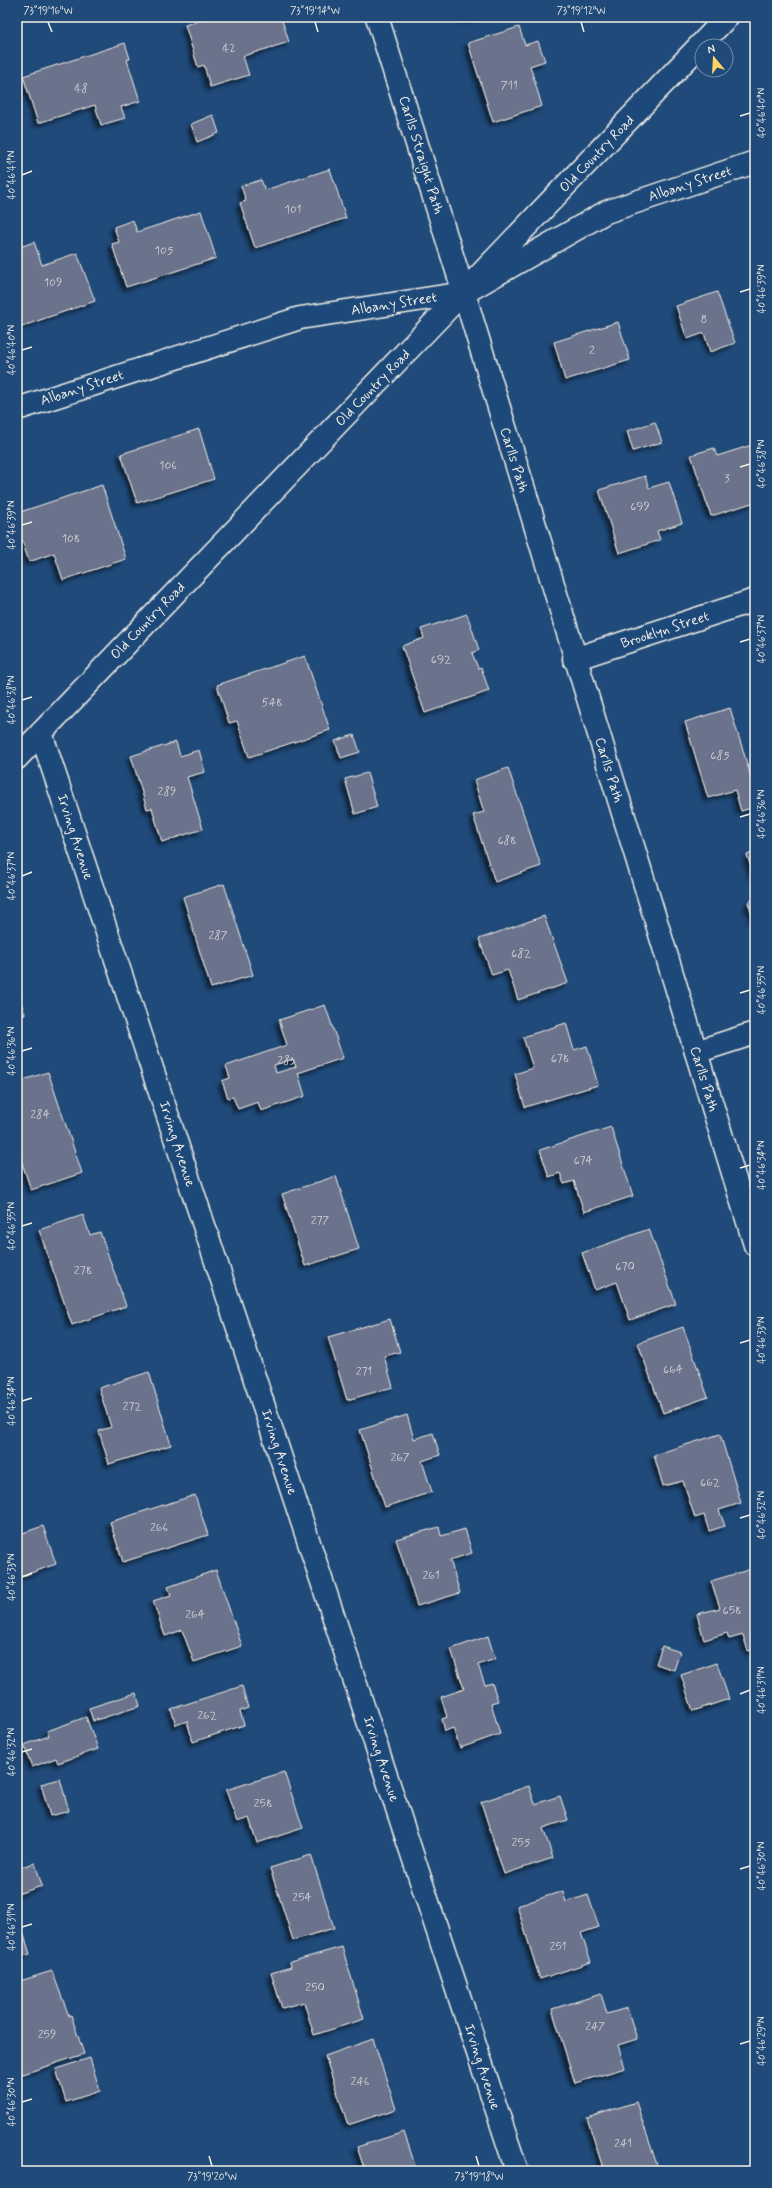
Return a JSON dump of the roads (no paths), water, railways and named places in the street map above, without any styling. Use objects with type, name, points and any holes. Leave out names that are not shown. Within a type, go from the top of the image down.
[{"type":"street","name":"Carlls Straight Path","points":[[377,17],[464,293]]},
{"type":"street","name":"Old Country Road","points":[[17,758],[727,17]]},
{"type":"street","name":"Albany Street","points":[[17,409],[300,318],[464,293],[606,212],[755,162]]},
{"type":"street","name":"Carlls Path","points":[[464,293],[574,659],[755,1245]]},
{"type":"street","name":"Brooklyn Street","points":[[574,659],[755,600]]},
{"type":"street","name":"Irving Avenue","points":[[41,733],[517,2171]]},
{"type":"street","points":[[696,1052],[755,1033]]}]
